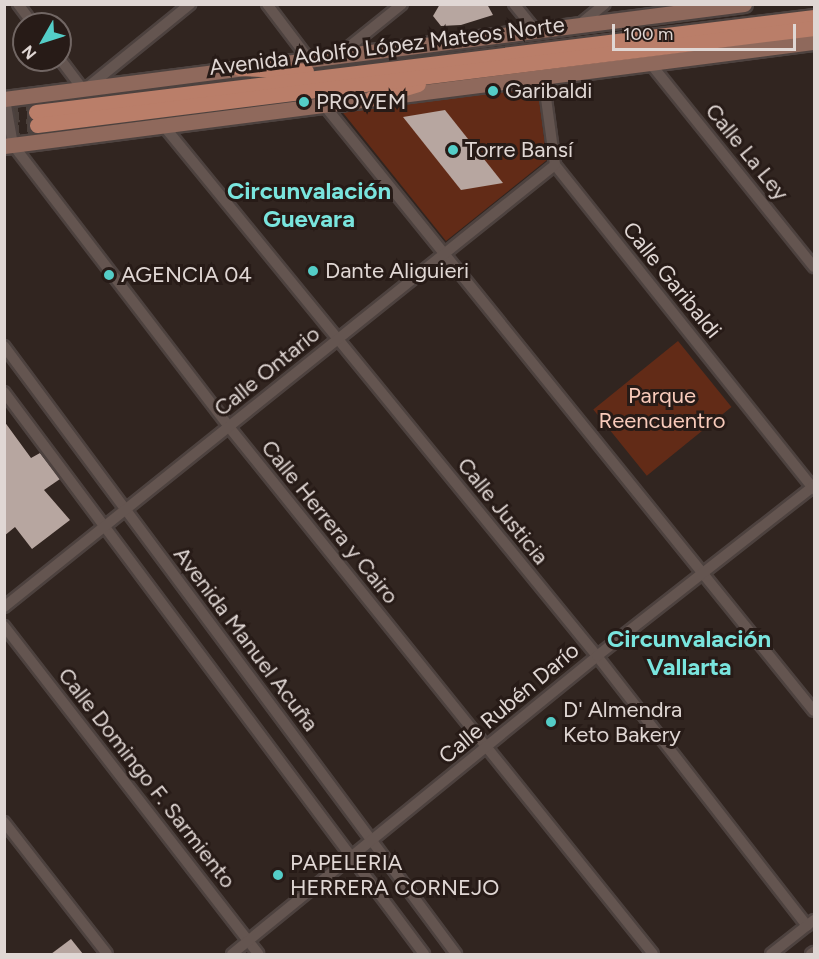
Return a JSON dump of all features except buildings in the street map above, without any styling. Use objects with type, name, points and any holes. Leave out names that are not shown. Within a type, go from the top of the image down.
[{"type":"main road","name":"Avenida Adolfo López Mateos Norte","points":[[5,99],[308,58],[744,4]]},
{"type":"main road","name":"Avenida Adolfo López Mateos Norte","points":[[814,17],[348,72],[36,119],[458,72],[814,28]]},
{"type":"main road","points":[[9,146],[543,76],[812,46]]},
{"type":"main road","points":[[239,68],[348,72]]},
{"type":"main road","points":[[372,98],[458,72]]},
{"type":"street","points":[[71,72],[85,87],[190,4]]},
{"type":"street","points":[[267,4],[308,58]]},
{"type":"street","points":[[338,56],[402,4]]},
{"type":"street","points":[[514,4],[535,30]]},
{"type":"street","points":[[579,25],[605,4]]},
{"type":"street","name":"Calle La Ley","points":[[650,63],[814,267]]},
{"type":"street","points":[[543,76],[555,165]]},
{"type":"street","name":"Calle Herrera y Cairo","points":[[5,99],[9,146],[229,427],[653,954]]},
{"type":"street","points":[[324,105],[705,572],[814,711]]},
{"type":"street","name":"Calle Justicia","points":[[163,125],[597,656],[811,923]]},
{"type":"street","name":"Calle Ontario","points":[[4,607],[555,165]]},
{"type":"street","name":"Calle Garibaldi","points":[[555,165],[814,488]]},
{"type":"street","name":"Avenida Manuel Acuña","points":[[4,346],[456,954]]},
{"type":"street","name":"Avenida Manuel Acuña","points":[[4,392],[424,954]]},
{"type":"street","points":[[4,412],[14,405]]},
{"type":"street","name":"Calle Rubén Darío","points":[[232,954],[597,656],[814,488]]},
{"type":"street","name":"Calle Domingo F. Sarmiento","points":[[4,626],[258,954]]},
{"type":"street","points":[[4,822],[107,954]]},
{"type":"street","points":[[771,954],[811,923]]},
{"type":"green space","points":[[537,84],[547,160],[446,241],[340,109]]},
{"type":"green space","name":"Parque Reencuentro","points":[[678,341],[731,407],[647,476],[593,410]]},
{"type":"tunnel","points":[[4,116],[36,112]]},
{"type":"tunnel","points":[[4,129],[37,125]]},
{"type":"place","name":"Garibaldi","points":[[493,91]]},
{"type":"place","name":"PROVEM","points":[[304,102]]},
{"type":"place","name":"Torre Bansí","points":[[453,150]]},
{"type":"place","name":"Dante Aliguieri","points":[[313,271]]},
{"type":"place","name":"AGENCIA 04","points":[[109,275]]},
{"type":"place","name":"D' Almendra Keto Bakery","points":[[551,722]]},
{"type":"place","name":"PAPELERIA HERRERA CORNEJO","points":[[278,875]]},
{"type":"district","name":"Circunvalación Guevara","points":[[309,205]]},
{"type":"district","name":"Circunvalación Vallarta","points":[[689,653]]}]
